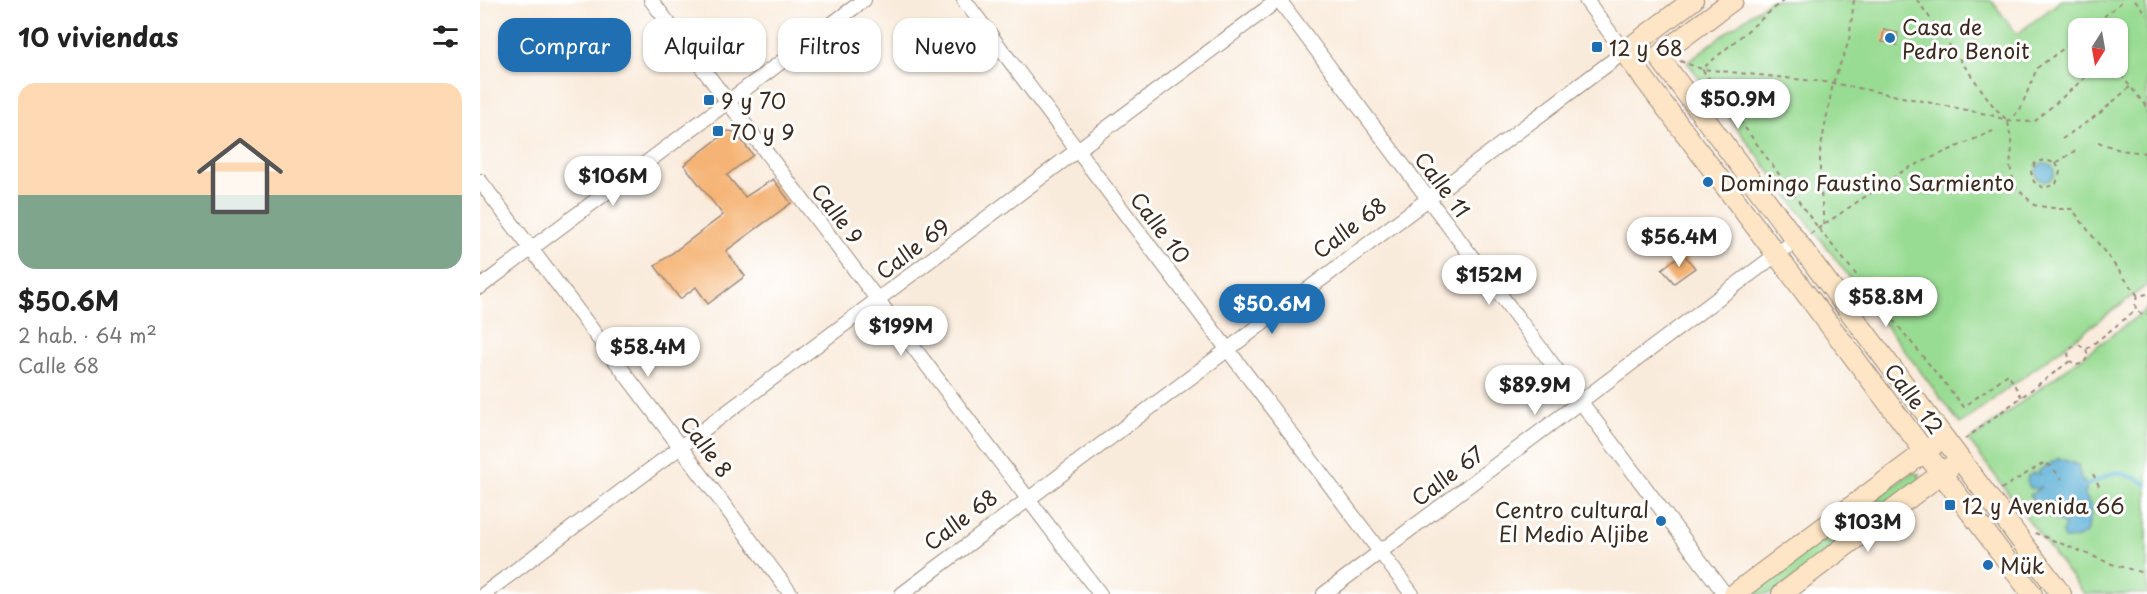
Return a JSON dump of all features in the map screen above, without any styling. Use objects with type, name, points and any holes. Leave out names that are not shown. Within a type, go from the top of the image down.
[{"type":"main road","name":"Calle 68","points":[[1624,51],[1693,0]]},
{"type":"main road","points":[[1658,56],[1733,0]]},
{"type":"main road","name":"Calle 12","points":[[1624,51],[2032,594]]},
{"type":"main road","name":"Calle 12","points":[[1658,56],[1801,237],[2061,594]]},
{"type":"main road","points":[[1734,594],[1925,452],[1955,446]]},
{"type":"main road","points":[[1782,594],[1941,474],[1955,446]]},
{"type":"street","name":"Calle 9","points":[[651,0],[1100,594]]},
{"type":"street","points":[[480,287],[864,0]]},
{"type":"street","name":"Calle 10","points":[[964,0],[1412,594]]},
{"type":"street","name":"Calle 69","points":[[484,594],[1279,0]]},
{"type":"street","name":"Calle 11","points":[[1279,0],[1725,594]]},
{"type":"street","name":"Calle 12","points":[[1586,0],[1624,51]]},
{"type":"street","points":[[1624,51],[1658,56]]},
{"type":"street","name":"Calle 68","points":[[902,594],[1624,51]]},
{"type":"street","name":"Calle 8","points":[[480,181],[791,594]]},
{"type":"street","name":"Calle 67","points":[[1324,594],[1801,237]]},
{"type":"path","points":[[1702,69],[1784,0]]},
{"type":"path","points":[[1824,225],[1820,152],[1833,82],[1849,41],[1854,0]]},
{"type":"path","points":[[1917,0],[1994,107],[2008,121],[2012,148],[2010,167],[2015,186],[2034,205],[2072,209],[2138,296]]},
{"type":"path","points":[[2102,18],[2124,0]]},
{"type":"path","points":[[2135,0],[2147,14]]},
{"type":"path","points":[[2008,121],[2020,110],[2037,68],[2068,45]]},
{"type":"path","points":[[1680,61],[1702,69],[1833,82],[1991,115],[2008,121],[2034,122],[2085,78]]},
{"type":"path","points":[[1702,69],[1819,229],[1964,407],[2008,374],[2022,398]]},
{"type":"path","points":[[2124,78],[2147,107]]},
{"type":"path","points":[[2062,139],[2100,113],[2132,86]]},
{"type":"path","points":[[1801,237],[1819,229],[1906,169],[1993,131]]},
{"type":"path","points":[[2098,142],[2120,150],[2147,153]]},
{"type":"path","points":[[2056,163],[2060,172],[2056,184],[2044,188],[2034,182],[2031,172],[2035,163],[2044,160],[2056,163],[2075,151]]},
{"type":"path","points":[[2138,296],[2147,294]]},
{"type":"path","points":[[2138,296],[2135,302],[2136,310],[2143,315],[2147,314]]},
{"type":"path","points":[[2086,349],[2136,310]]},
{"type":"path","points":[[2079,345],[2086,349],[2088,356],[2084,363],[2077,364],[2070,361],[2068,354],[2072,347],[2079,345]]},
{"type":"path","points":[[1955,446],[2070,361]]},
{"type":"path","points":[[1989,497],[2044,463],[2051,466],[2062,479]]},
{"type":"path","points":[[2093,474],[2099,486]]},
{"type":"path","points":[[2007,522],[2112,564],[2147,574]]},
{"type":"green space","points":[[1770,0],[1991,0],[2017,34],[2062,0],[2147,0],[2147,285],[1960,424],[1687,62]]},
{"type":"green space","points":[[2147,309],[2147,594],[2084,594],[1969,441]]},
{"type":"green space","points":[[1911,473],[1920,474],[1919,485],[1773,594],[1749,594]]},
{"type":"water","points":[[2045,163],[2051,166],[2054,172],[2051,178],[2045,181],[2039,178],[2036,172],[2039,166]]},
{"type":"water","points":[[2059,458],[2078,465],[2081,479],[2087,485],[2085,495],[2092,508],[2087,533],[2075,539],[2064,539],[2062,533],[2065,525],[2050,517],[2044,507],[2036,504],[2030,495],[2041,486],[2037,489],[2030,488],[2027,483],[2028,476],[2033,473],[2040,474],[2038,471]]},
{"type":"building","name":"Casa de Pedro Benoit","points":[[1884,30],[1898,33],[1897,45],[1882,42]]},
{"type":"building","points":[[728,131],[735,132],[753,155],[727,175],[745,197],[773,179],[791,203],[726,251],[745,276],[708,304],[696,287],[680,299],[655,266],[723,215],[684,165]]},
{"type":"building","points":[[1683,253],[1695,268],[1674,283],[1662,269]]},
{"type":"waterway","points":[[2087,485],[2116,472],[2139,479],[2147,485]]},
{"type":"place","name":"Casa de Pedro Benoit","points":[[1890,38]]},
{"type":"place","name":"12 y 68","points":[[1597,47]]},
{"type":"place","name":"9 y 70","points":[[709,100]]},
{"type":"place","name":"70 y 9","points":[[718,131]]},
{"type":"place","name":"Domingo Faustino Sarmiento","points":[[1708,182]]},
{"type":"place","name":"12 y Avenida 66","points":[[1950,505]]},
{"type":"place","name":"Centro cultural El Medio Aljibe","points":[[1661,521]]},
{"type":"place","name":"Mük","points":[[1988,565]]}]
